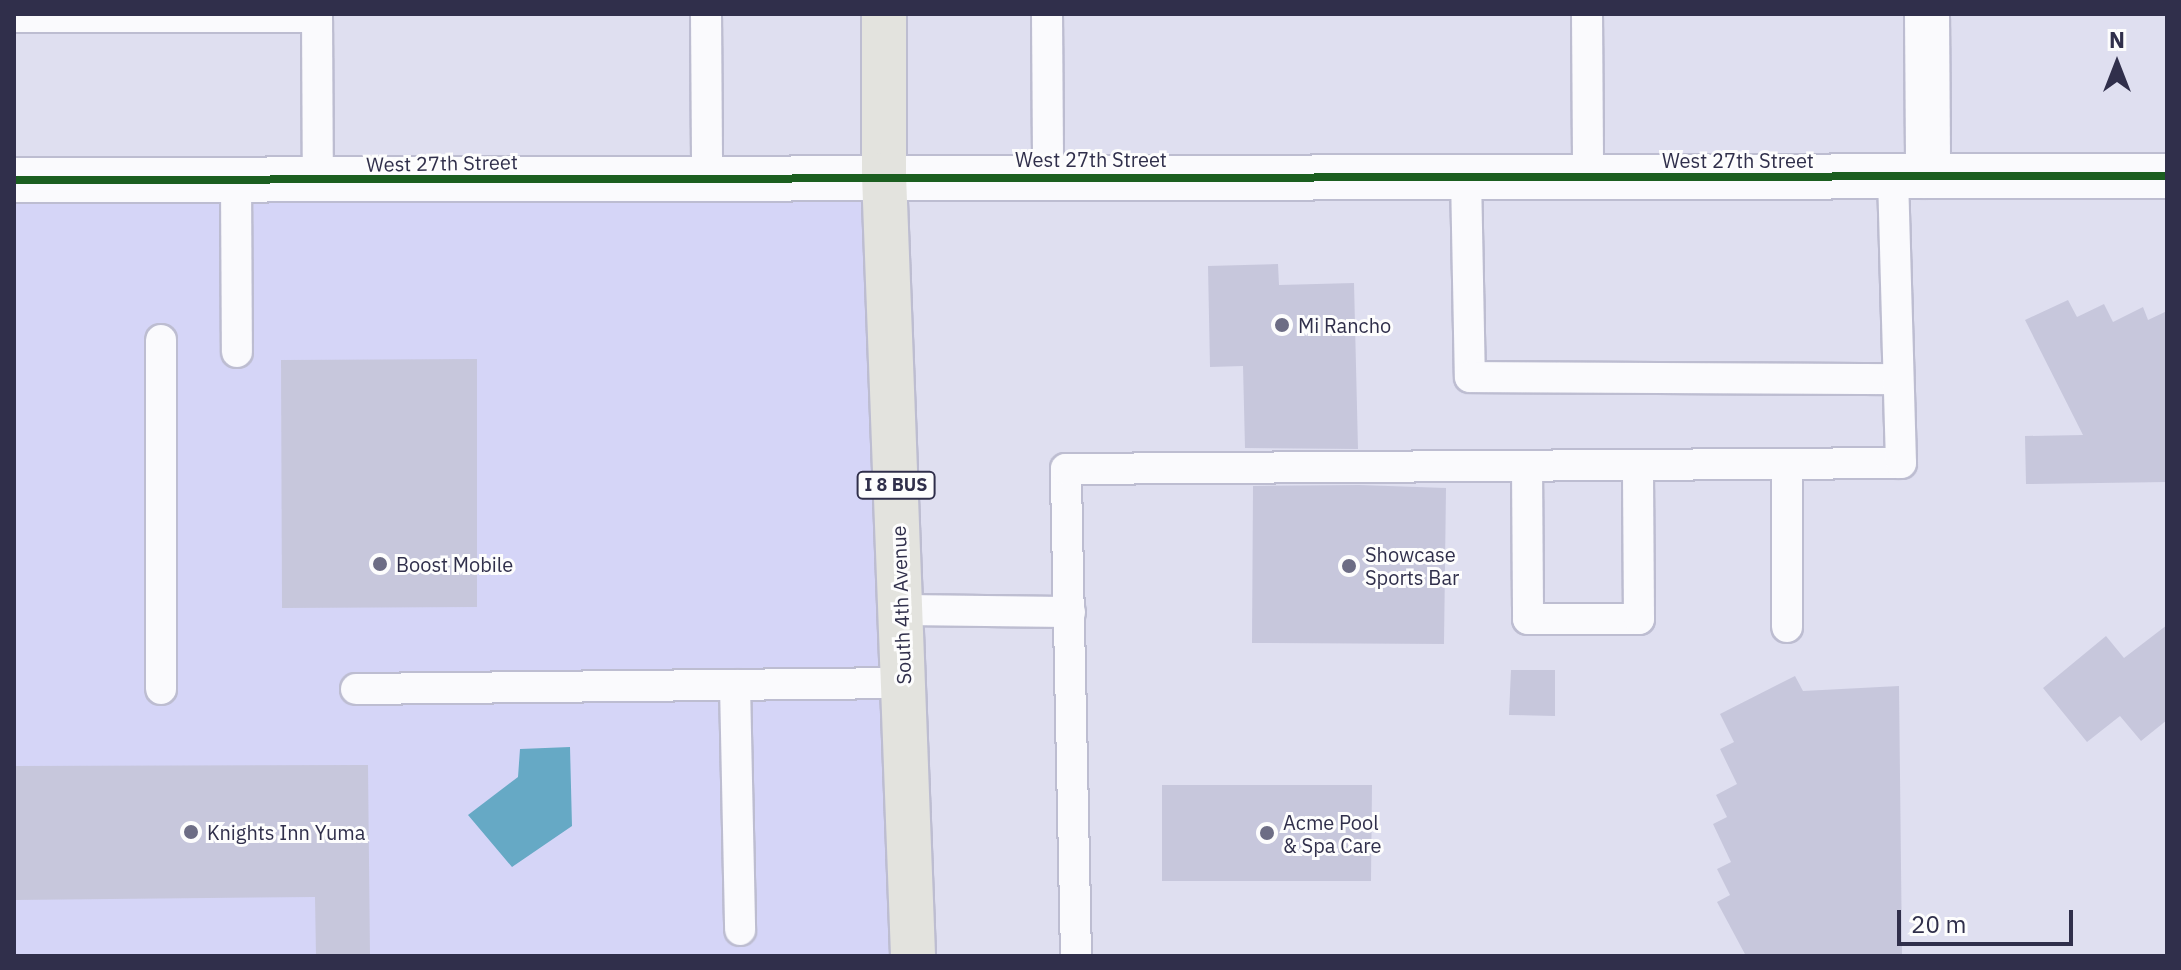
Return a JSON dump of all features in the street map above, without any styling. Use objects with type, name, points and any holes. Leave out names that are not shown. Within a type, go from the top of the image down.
[{"type":"main road","name":"South 4th Avenue","points":[[884,14],[884,175],[913,956]]},
{"type":"street","points":[[1910,176],[1927,14]]},
{"type":"street","name":"West 27th Street","points":[[14,180],[884,175],[2167,176]]},
{"type":"lane","points":[[706,14],[707,176]]},
{"type":"lane","points":[[1047,14],[1048,175]]},
{"type":"lane","points":[[1587,14],[1588,176]]},
{"type":"lane","points":[[14,17],[317,15],[318,180]]},
{"type":"lane","points":[[1466,176],[1470,377],[1898,379]]},
{"type":"lane","points":[[1076,956],[1066,469],[1901,463],[1898,379],[1910,176]]},
{"type":"lane","points":[[236,181],[237,352]]},
{"type":"lane","points":[[161,340],[161,689]]},
{"type":"lane","points":[[1787,464],[1787,627]]},
{"type":"lane","points":[[1527,467],[1528,619],[1639,619],[1638,465]]},
{"type":"lane","points":[[901,610],[1070,612]]},
{"type":"lane","points":[[356,689],[903,683]]},
{"type":"lane","points":[[735,685],[740,930]]},
{"type":"shaded area","points":[[884,175],[909,956],[14,956],[14,177]]},
{"type":"shaded area","points":[[570,747],[572,826],[512,867],[468,815],[518,777],[520,749]]},
{"type":"building","name":"Mi Rancho","points":[[1278,264],[1279,285],[1354,283],[1358,449],[1245,448],[1243,366],[1210,367],[1208,266]]},
{"type":"building","points":[[2068,300],[2077,317],[2104,304],[2113,322],[2143,307],[2148,320],[2167,311],[2167,482],[2026,484],[2025,436],[2083,435],[2025,320]]},
{"type":"building","points":[[477,359],[477,607],[282,608],[281,360]]},
{"type":"building","name":"Showcase Sports Bar","points":[[1253,486],[1446,488],[1444,644],[1252,643]]},
{"type":"building","points":[[2167,625],[2167,720],[2141,741],[2120,716],[2087,742],[2043,688],[2106,636],[2124,658]]},
{"type":"building","points":[[1511,670],[1555,670],[1555,716],[1509,715]]},
{"type":"building","points":[[1795,676],[1803,691],[1899,686],[1902,956],[1746,956],[1717,902],[1730,895],[1717,869],[1731,862],[1713,824],[1727,817],[1716,795],[1737,784],[1720,749],[1734,742],[1720,714]]},
{"type":"building","name":"Knights Inn Yuma","points":[[368,765],[370,956],[316,956],[315,897],[14,900],[14,766]]},
{"type":"building","name":"Acme Pool & Spa Care","points":[[1162,785],[1372,785],[1371,881],[1162,881]]},
{"type":"cycle path","points":[[14,180],[2167,176]]},
{"type":"place","name":"Mi Rancho","points":[[1282,325]]},
{"type":"place","name":"Boost Mobile","points":[[380,564]]},
{"type":"place","name":"Showcase Sports Bar","points":[[1349,566]]},
{"type":"place","name":"Knights Inn Yuma","points":[[191,832]]},
{"type":"place","name":"Acme Pool & Spa Care","points":[[1267,833]]}]
